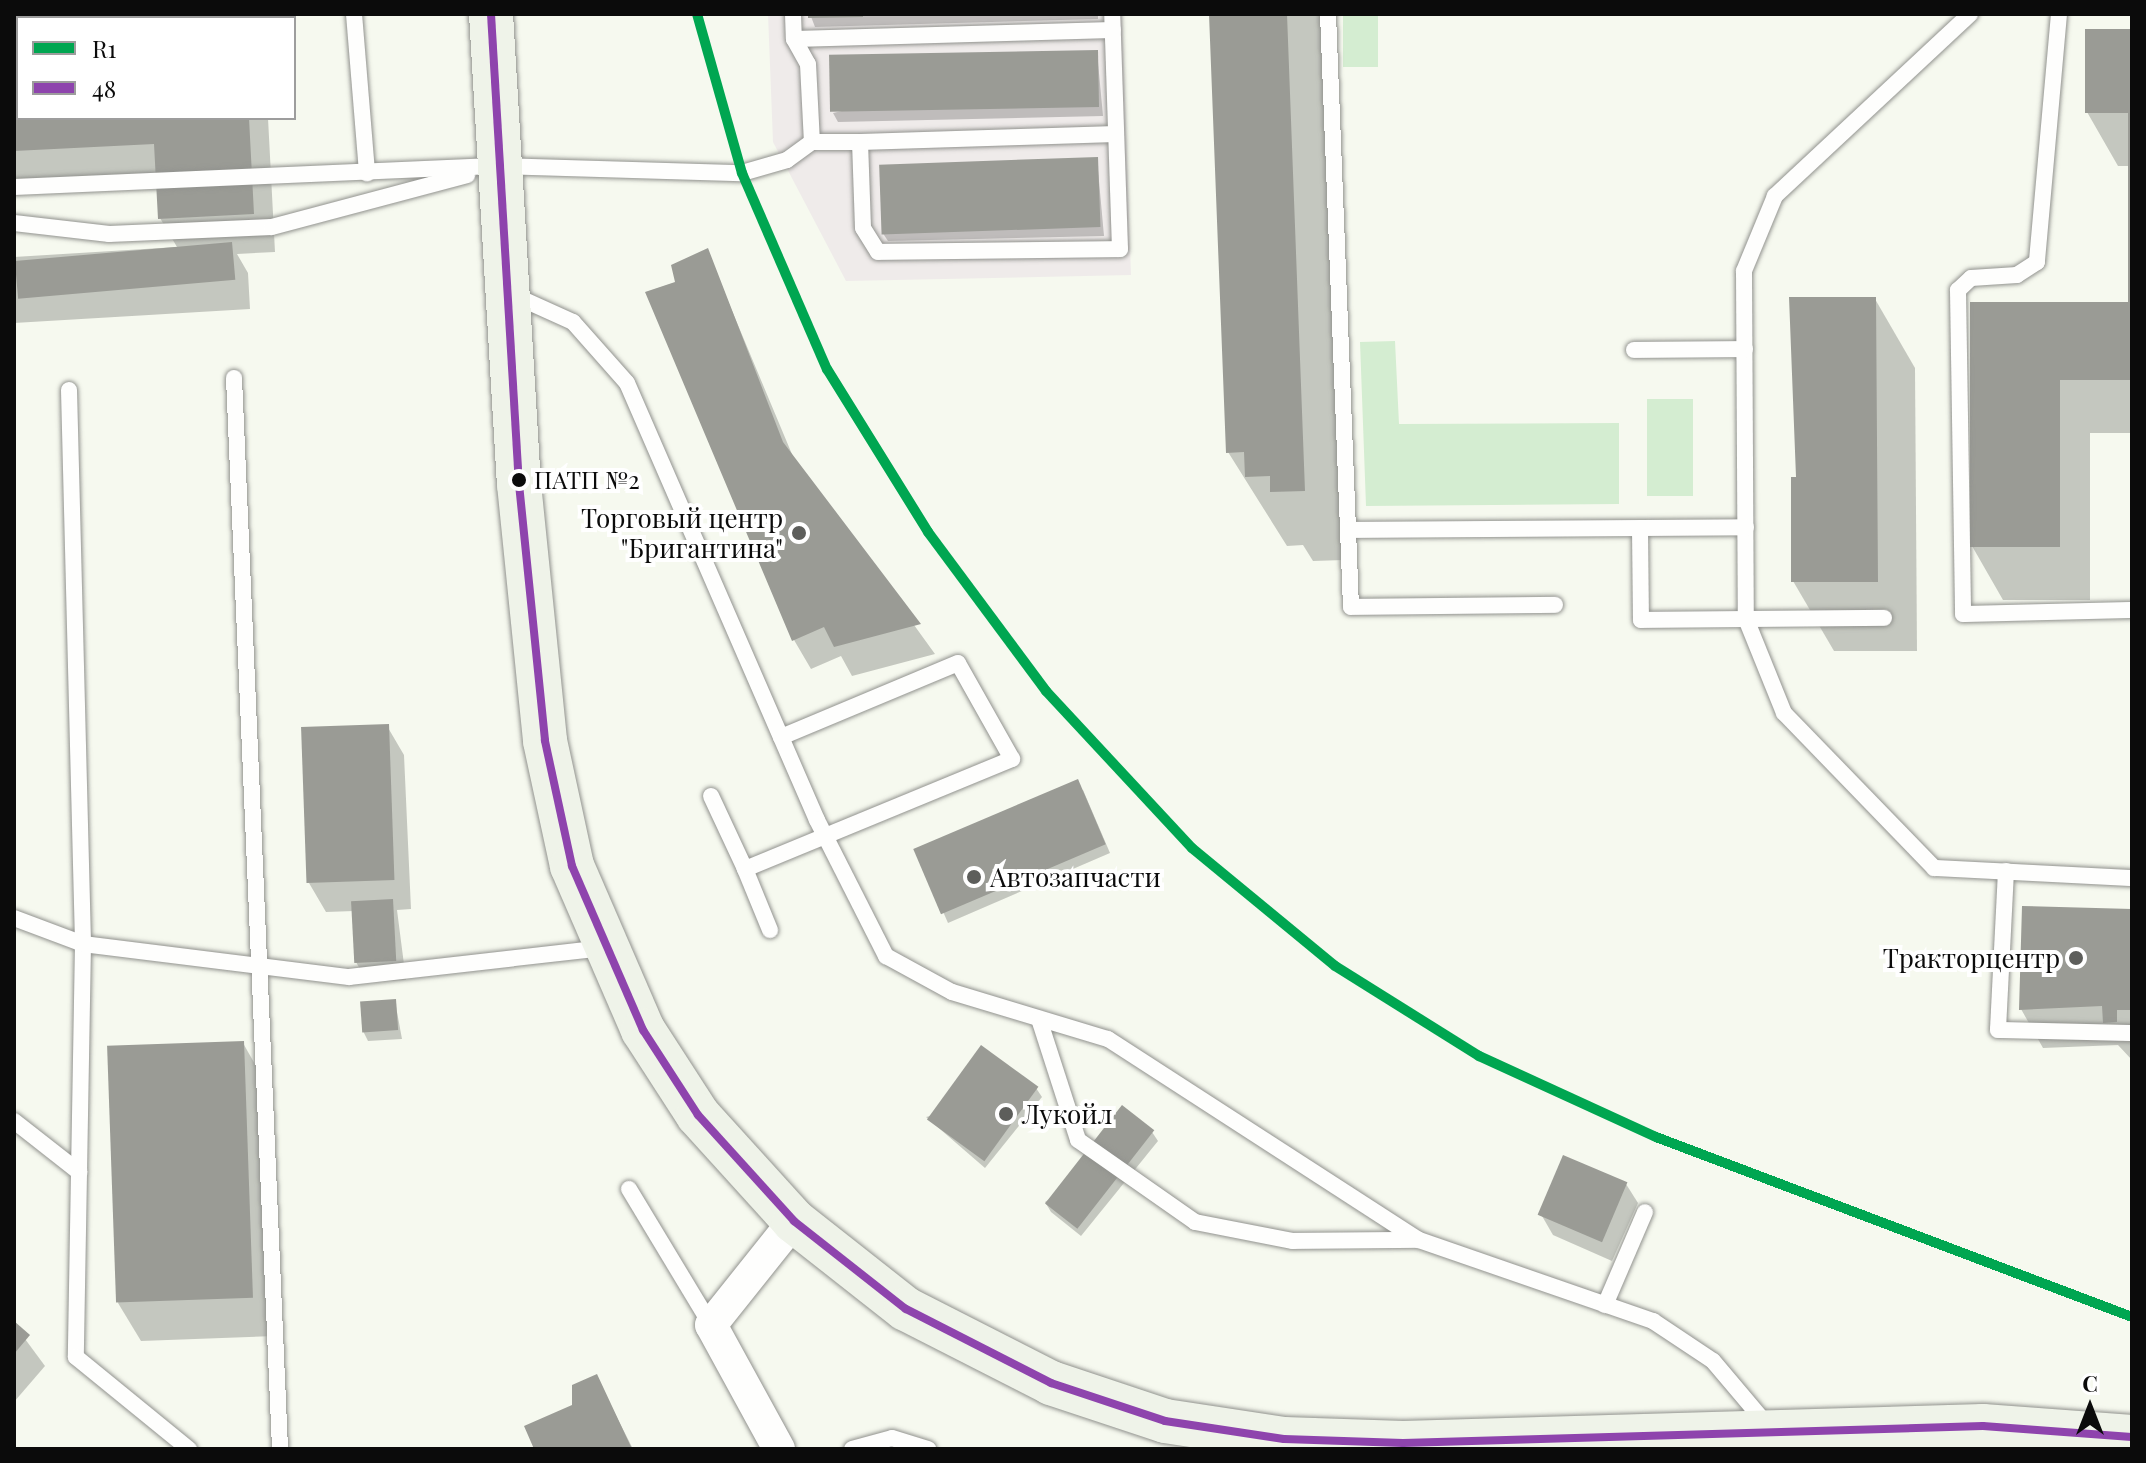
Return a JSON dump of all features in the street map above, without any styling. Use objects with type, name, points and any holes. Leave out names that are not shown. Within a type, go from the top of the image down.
[{"type":"main road","points":[[491,14],[505,291],[545,741],[572,866],[603,948],[643,1030],[698,1115],[794,1221],[906,1309],[1051,1383],[1165,1421],[1284,1439],[1388,1443],[1656,1442],[1771,1431],[1983,1426],[2132,1437]]},
{"type":"street","points":[[779,1449],[711,1325],[794,1221]]},
{"type":"lane","points":[[354,14],[367,173]]},
{"type":"lane","points":[[793,14],[794,39],[808,64],[812,142]]},
{"type":"lane","points":[[1328,14],[1351,607],[1555,605]]},
{"type":"lane","points":[[1970,14],[1775,196],[1744,271],[1746,619],[1784,713],[1934,868],[2132,878]]},
{"type":"lane","points":[[2059,14],[2037,262],[2017,275],[1971,278],[1958,290],[1963,614],[2132,610]]},
{"type":"lane","points":[[794,39],[1112,22],[1120,249],[878,252],[863,228],[860,142]]},
{"type":"lane","points":[[14,187],[499,166],[742,173],[787,160],[812,142],[1116,134]]},
{"type":"lane","points":[[14,223],[109,234],[272,227],[499,166]]},
{"type":"lane","points":[[505,291],[573,322],[627,383],[826,837],[886,956],[952,992],[1108,1039],[1419,1240],[1653,1321],[1713,1361],[1771,1431]]},
{"type":"lane","points":[[1634,350],[1745,349]]},
{"type":"lane","points":[[234,378],[280,1449]]},
{"type":"lane","points":[[69,390],[83,944],[76,1357],[189,1449]]},
{"type":"lane","points":[[1348,530],[1746,527]]},
{"type":"lane","points":[[1640,528],[1641,620],[1884,618]]},
{"type":"lane","points":[[745,869],[1012,759],[958,663],[781,737]]},
{"type":"lane","points":[[711,796],[770,930]]},
{"type":"lane","points":[[2006,871],[1998,1030],[2132,1033]]},
{"type":"lane","points":[[14,918],[83,944],[349,977],[603,948]]},
{"type":"lane","points":[[1039,1019],[1078,1140],[1195,1222],[1293,1241],[1419,1240]]},
{"type":"lane","points":[[14,1121],[79,1172]]},
{"type":"lane","points":[[629,1189],[711,1325]]},
{"type":"lane","points":[[1605,1305],[1645,1212]]},
{"type":"lane","points":[[852,1449],[892,1438],[928,1449]]},
{"type":"shaded area","points":[[768,14],[1122,14],[1131,275],[846,281],[773,142]]},
{"type":"green space","points":[[1343,14],[1378,14],[1378,67],[1343,67]]},
{"type":"green space","points":[[1395,341],[1399,424],[1619,423],[1619,504],[1366,506],[1360,342]]},
{"type":"green space","points":[[1647,399],[1693,399],[1693,496],[1647,496]]},
{"type":"building","points":[[14,14],[244,14],[16,16],[16,120],[249,120],[254,214],[158,219],[154,144],[14,151]]},
{"type":"building","points":[[808,14],[863,14],[863,17],[808,18]]},
{"type":"building","points":[[1209,14],[1287,14],[1305,491],[1270,492],[1270,476],[1245,477],[1244,452],[1226,453]]},
{"type":"building","points":[[2085,29],[2132,29],[2132,380],[2060,380],[2060,547],[1970,547],[1970,302],[2128,302],[2128,113],[2085,113]]},
{"type":"building","points":[[1098,50],[1099,107],[830,112],[829,55]]},
{"type":"building","points":[[1098,157],[1100,227],[882,235],[879,165]]},
{"type":"building","points":[[232,242],[235,280],[18,299],[15,261]]},
{"type":"building","name":"Торговый центр \"Бригантина\"","points":[[708,248],[783,442],[921,624],[834,647],[824,627],[792,641],[645,292],[675,282],[671,265]]},
{"type":"building","points":[[1789,297],[1876,297],[1878,582],[1791,582],[1791,477],[1796,477]]},
{"type":"building","points":[[389,724],[394,880],[306,883],[301,727]]},
{"type":"building","points":[[1078,779],[1106,844],[941,914],[913,849]]},
{"type":"building","points":[[393,899],[396,961],[354,963],[351,901]]},
{"type":"building","name":"Тракторцентр","points":[[2022,906],[2132,909],[2132,1010],[2117,1010],[2117,1022],[2103,1023],[2102,1006],[2019,1010]]},
{"type":"building","points":[[396,999],[398,1030],[362,1032],[360,1002]]},
{"type":"building","points":[[244,1041],[253,1298],[116,1303],[107,1046]]},
{"type":"building","points":[[981,1045],[1038,1087],[984,1161],[927,1119]]},
{"type":"building","points":[[1122,1105],[1154,1130],[1077,1229],[1045,1204]]},
{"type":"building","points":[[1563,1155],[1627,1182],[1602,1242],[1538,1215]]},
{"type":"building","points":[[14,1321],[30,1335],[14,1354]]},
{"type":"building","points":[[597,1374],[632,1449],[534,1449],[524,1426],[572,1405],[572,1385]]},
{"type":"transit line","name":"48","points":[[491,14],[519,484],[545,741],[572,866],[643,1030],[698,1115],[794,1221],[906,1309],[1051,1383],[1165,1421],[1284,1439],[1403,1443],[1983,1426],[2132,1437]]},
{"type":"transit line","name":"R1","points":[[697,14],[742,173],[827,369],[928,532],[1046,691],[1192,848],[1335,966],[1479,1056],[1656,1137],[2132,1317]]},
{"type":"place","name":"ПАТП №2","points":[[519,480]]},
{"type":"place","name":"Торговый центр \"Бригантина\"","points":[[799,533]]},
{"type":"place","name":"Автозапчасти","points":[[974,877]]},
{"type":"place","name":"Тракторцентр","points":[[2076,958]]},
{"type":"place","name":"Лукойл","points":[[1006,1114]]}]
